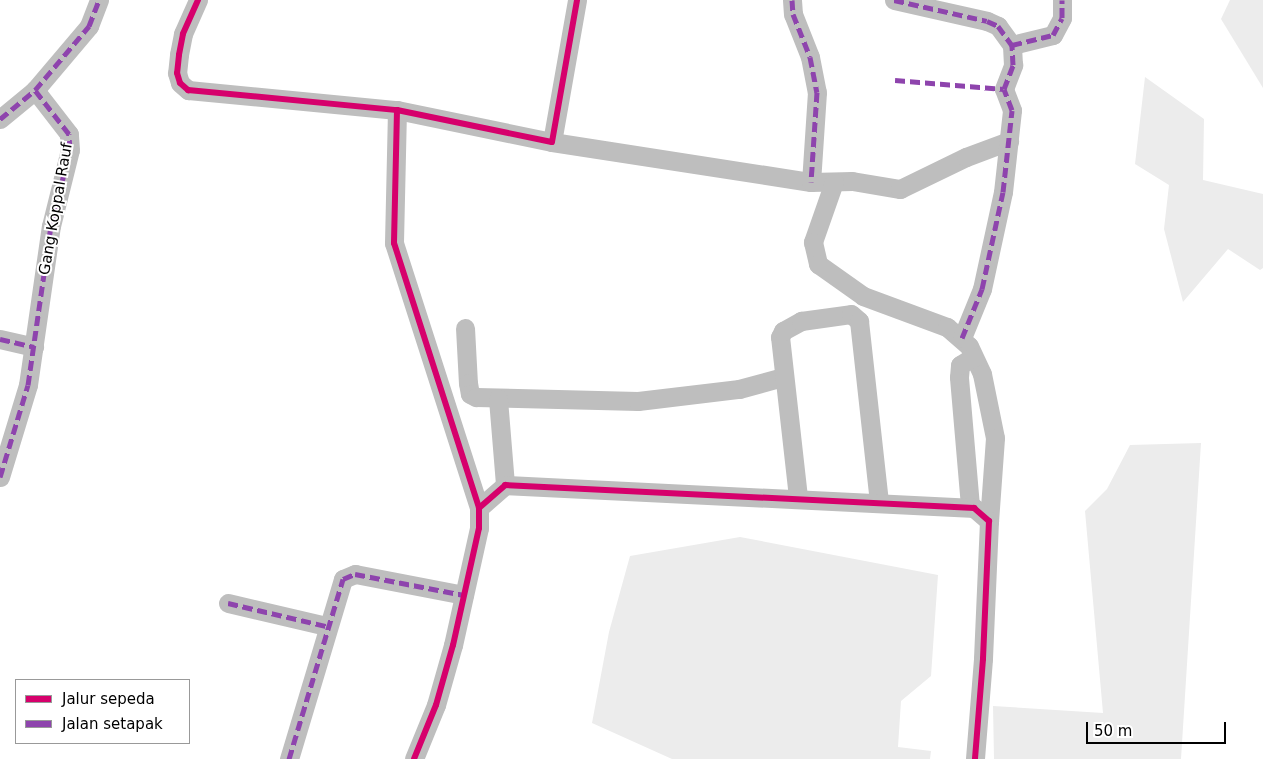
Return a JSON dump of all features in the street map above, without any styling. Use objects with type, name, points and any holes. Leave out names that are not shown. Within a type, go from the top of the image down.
[{"type":"street","points":[[0,118],[35,90],[89,26],[99,0]]},
{"type":"street","points":[[198,0],[182,34],[179,55],[177,73],[180,84],[188,90],[397,110],[552,142],[811,182],[834,182],[900,189],[966,157],[1009,141]]},
{"type":"street","points":[[552,142],[577,0]]},
{"type":"street","points":[[792,0],[793,14],[810,57],[817,92],[811,182]]},
{"type":"street","points":[[894,0],[987,21],[998,26],[1012,45],[1012,65],[1004,89],[1012,110],[1003,192],[982,289],[962,338]]},
{"type":"street","points":[[1012,45],[1053,34],[1062,18],[1062,0]]},
{"type":"street","name":"Gang Koppal Rauf","points":[[0,477],[22,408],[34,347],[50,226],[70,150],[69,134],[35,90]]},
{"type":"street","points":[[397,110],[394,154],[394,243],[479,508],[479,528],[436,705],[414,759]]},
{"type":"street","points":[[834,182],[813,242],[818,264],[863,296],[947,327],[962,338],[982,374],[995,438],[989,521],[984,659],[975,759]]},
{"type":"street","points":[[798,497],[780,350],[783,331],[801,321],[851,314],[858,318],[879,503]]},
{"type":"street","points":[[465,328],[470,394],[498,399],[638,400],[740,389],[783,377]]},
{"type":"street","points":[[0,339],[34,347]]},
{"type":"street","points":[[970,506],[959,378],[960,364],[973,357]]},
{"type":"street","points":[[498,399],[505,485]]},
{"type":"street","points":[[479,508],[505,485],[970,506],[989,521]]},
{"type":"street","points":[[289,759],[326,626],[339,587],[349,575],[386,578],[464,595]]},
{"type":"street","points":[[228,603],[326,626]]},
{"type":"shaded area","points":[[1230,0],[1263,0],[1263,88],[1221,19]]},
{"type":"shaded area","points":[[1145,77],[1204,119],[1203,180],[1263,194],[1263,268],[1260,270],[1228,249],[1183,302],[1164,229],[1169,185],[1135,164]]},
{"type":"shaded area","points":[[1201,443],[1181,759],[994,759],[993,706],[1103,713],[1085,511],[1107,489],[1130,445]]},
{"type":"shaded area","points":[[740,537],[938,575],[931,676],[901,701],[898,747],[931,751],[930,759],[672,759],[592,723],[609,632],[630,556]]},
{"type":"marked path","points":[[0,477],[28,385],[51,226],[70,150],[69,134],[35,90],[89,26],[99,0]]},
{"type":"marked path","points":[[792,0],[793,14],[810,57],[817,92],[811,182]]},
{"type":"marked path","points":[[894,0],[987,21],[998,26],[1012,45]]},
{"type":"marked path","points":[[962,338],[982,289],[1003,192],[1012,110],[1004,89],[1013,65],[1012,45],[1053,35],[1062,18],[1062,0]]},
{"type":"marked path","points":[[895,80],[1004,89]]},
{"type":"marked path","points":[[0,119],[35,90]]},
{"type":"marked path","points":[[0,339],[34,347]]},
{"type":"marked path","points":[[289,759],[343,579],[355,574],[464,595]]},
{"type":"marked path","points":[[228,603],[326,626]]},
{"type":"cycle path","points":[[198,0],[183,34],[179,55],[177,73],[180,83],[188,90],[397,110],[552,142],[577,0]]},
{"type":"cycle path","points":[[397,110],[394,243],[479,508],[479,528],[453,645],[436,705],[414,759]]},
{"type":"cycle path","points":[[479,508],[505,485],[974,508],[989,521],[983,659],[975,759]]}]
